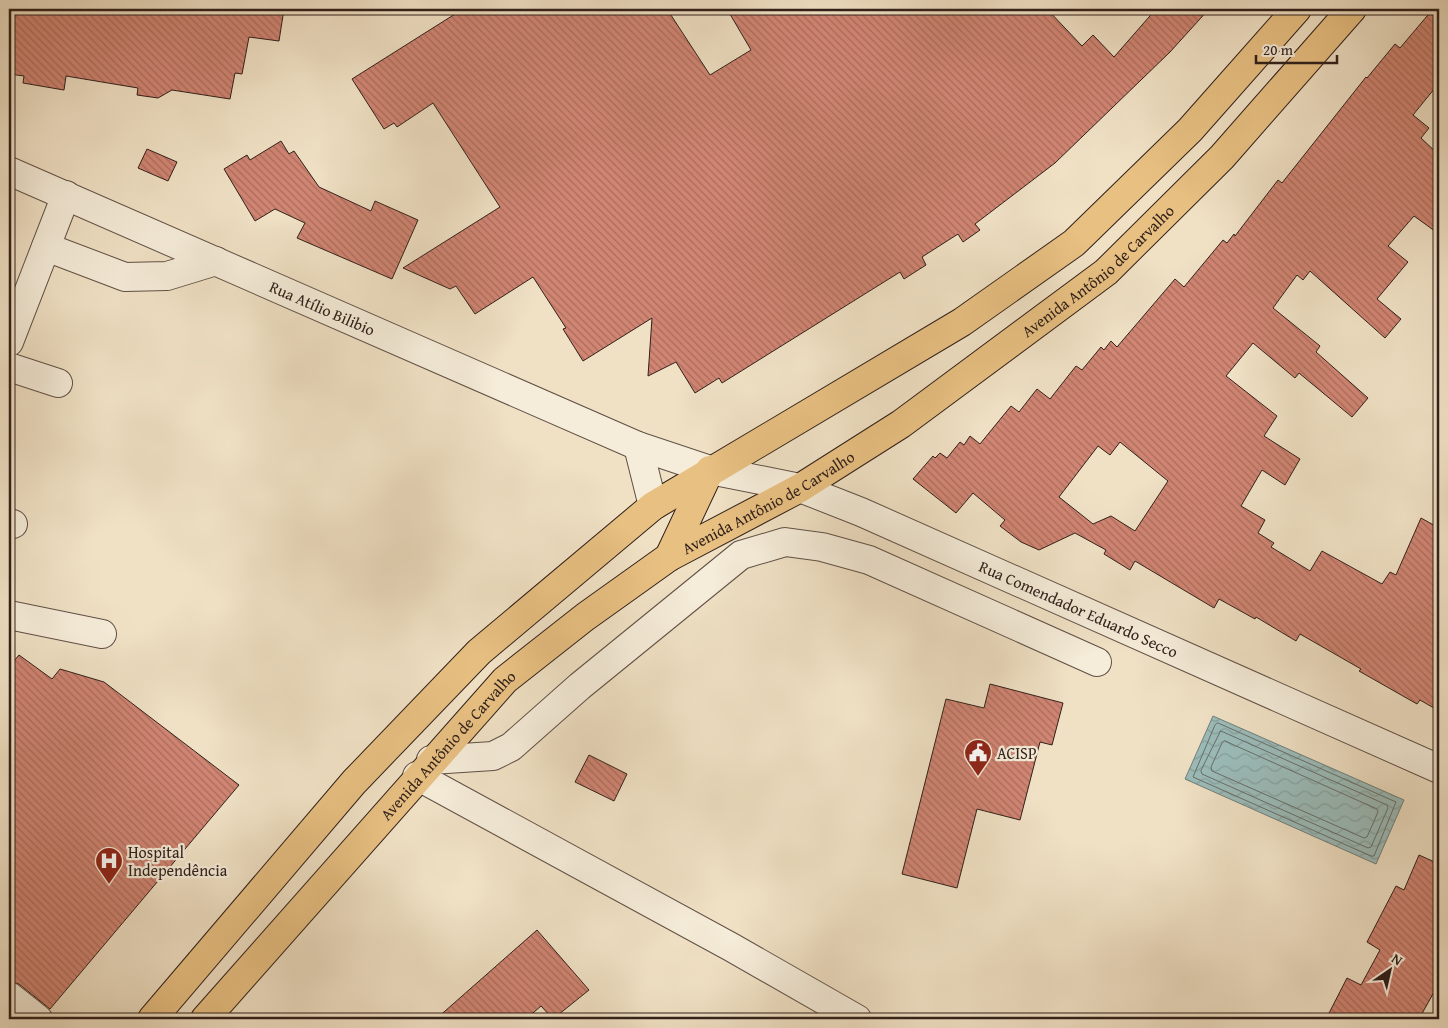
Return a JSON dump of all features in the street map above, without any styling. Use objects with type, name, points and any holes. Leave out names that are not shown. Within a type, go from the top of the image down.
[{"type":"main road","points":[[152,1019],[354,782],[479,652],[652,506],[962,322],[1074,243],[1190,130],[1297,9]]},
{"type":"main road","name":"Avenida Antônio de Carvalho","points":[[205,1019],[424,768],[505,680],[585,616],[669,557],[800,488],[901,424],[1106,272],[1222,157],[1352,9]]},
{"type":"main road","points":[[669,557],[710,470]]},
{"type":"street","name":"Rua Atílio Bilibio","points":[[9,171],[638,446],[710,470]]},
{"type":"street","points":[[9,342],[66,195]]},
{"type":"street","points":[[46,248],[125,278],[167,276],[216,261]]},
{"type":"street","points":[[9,367],[58,384]]},
{"type":"street","points":[[638,446],[652,506]]},
{"type":"street","name":"Rua Comendador Eduardo Secco","points":[[710,470],[800,488],[862,512],[1439,769]]},
{"type":"street","points":[[424,768],[493,756],[512,747],[580,686],[740,555],[785,542],[822,547],[870,560],[1097,662]]},
{"type":"street","points":[[9,615],[102,634]]},
{"type":"street","points":[[424,768],[857,1019]]},
{"type":"street","points":[[9,996],[38,1019]]},
{"type":"water","points":[[1213,716],[1404,800],[1376,864],[1185,779]]},
{"type":"building","points":[[9,9],[66,9],[91,12],[91,9],[284,9],[279,41],[249,37],[242,74],[235,73],[230,99],[172,90],[158,98],[137,95],[138,88],[66,76],[64,90],[23,83],[24,76],[9,74]]},
{"type":"building","points":[[463,9],[617,9],[621,15],[632,9],[667,9],[710,75],[751,50],[727,9],[1047,9],[1082,46],[1093,35],[1114,57],[1156,9],[1209,9],[1170,52],[1055,163],[975,224],[980,230],[963,242],[958,234],[922,257],[926,265],[904,279],[900,272],[722,383],[719,378],[695,393],[676,362],[648,376],[652,318],[583,361],[563,329],[566,328],[533,277],[475,314],[456,286],[450,289],[403,268],[500,207],[433,103],[397,127],[394,123],[384,129],[352,79]]},
{"type":"building","points":[[1433,9],[1439,9],[1439,83],[1413,115],[1429,128],[1421,138],[1439,155],[1439,234],[1414,216],[1388,246],[1408,262],[1377,299],[1401,319],[1385,338],[1310,271],[1303,280],[1297,275],[1273,308],[1320,346],[1316,352],[1368,398],[1352,417],[1299,373],[1295,378],[1253,343],[1226,376],[1277,416],[1264,436],[1300,459],[1285,485],[1262,470],[1241,506],[1265,520],[1258,533],[1274,543],[1271,547],[1310,571],[1322,551],[1382,584],[1390,572],[1396,575],[1421,518],[1439,528],[1439,711],[1420,700],[1417,704],[1300,634],[1296,641],[1256,617],[1255,619],[1219,599],[1214,608],[1135,561],[1130,570],[1104,554],[1106,550],[1075,533],[1039,550],[1021,542],[1000,526],[1005,520],[973,493],[956,513],[913,479],[933,456],[935,458],[940,453],[947,458],[960,442],[964,445],[970,436],[980,444],[1011,406],[1019,412],[1037,389],[1050,399],[1076,366],[1082,370],[1101,347],[1104,350],[1111,341],[1117,347],[1175,279],[1184,287],[1223,240],[1227,243],[1234,234],[1235,236],[1278,180],[1282,183],[1366,77],[1395,44],[1400,48]],"holes":[[[1120,442],[1168,481],[1135,531],[1111,516],[1093,524],[1059,497],[1098,446],[1110,455]]]},
{"type":"building","points":[[281,141],[289,154],[294,151],[319,187],[371,211],[375,201],[418,220],[392,279],[297,238],[305,223],[275,209],[255,221],[224,169],[247,155],[250,160]]},
{"type":"building","points":[[147,149],[177,162],[168,181],[138,168]]},
{"type":"building","name":"Hospital Independência","points":[[19,655],[52,679],[60,669],[104,682],[239,785],[50,1009],[19,984],[9,981],[9,667]]},
{"type":"building","name":"ACISP","points":[[990,684],[1063,703],[1052,745],[1040,742],[1020,820],[977,809],[957,888],[902,874],[946,699],[984,708]]},
{"type":"building","points":[[589,755],[627,774],[614,801],[575,782]]},
{"type":"building","points":[[1419,855],[1439,864],[1439,983],[1419,1019],[1326,1019],[1347,978],[1361,985],[1380,950],[1367,942],[1396,886],[1404,890]]},
{"type":"building","points":[[537,930],[589,990],[553,1019],[541,1006],[526,1019],[436,1019]]},
{"type":"place","name":"ACISP","points":[[978,777]]},
{"type":"place","name":"Hospital Independência","points":[[109,885]]}]
